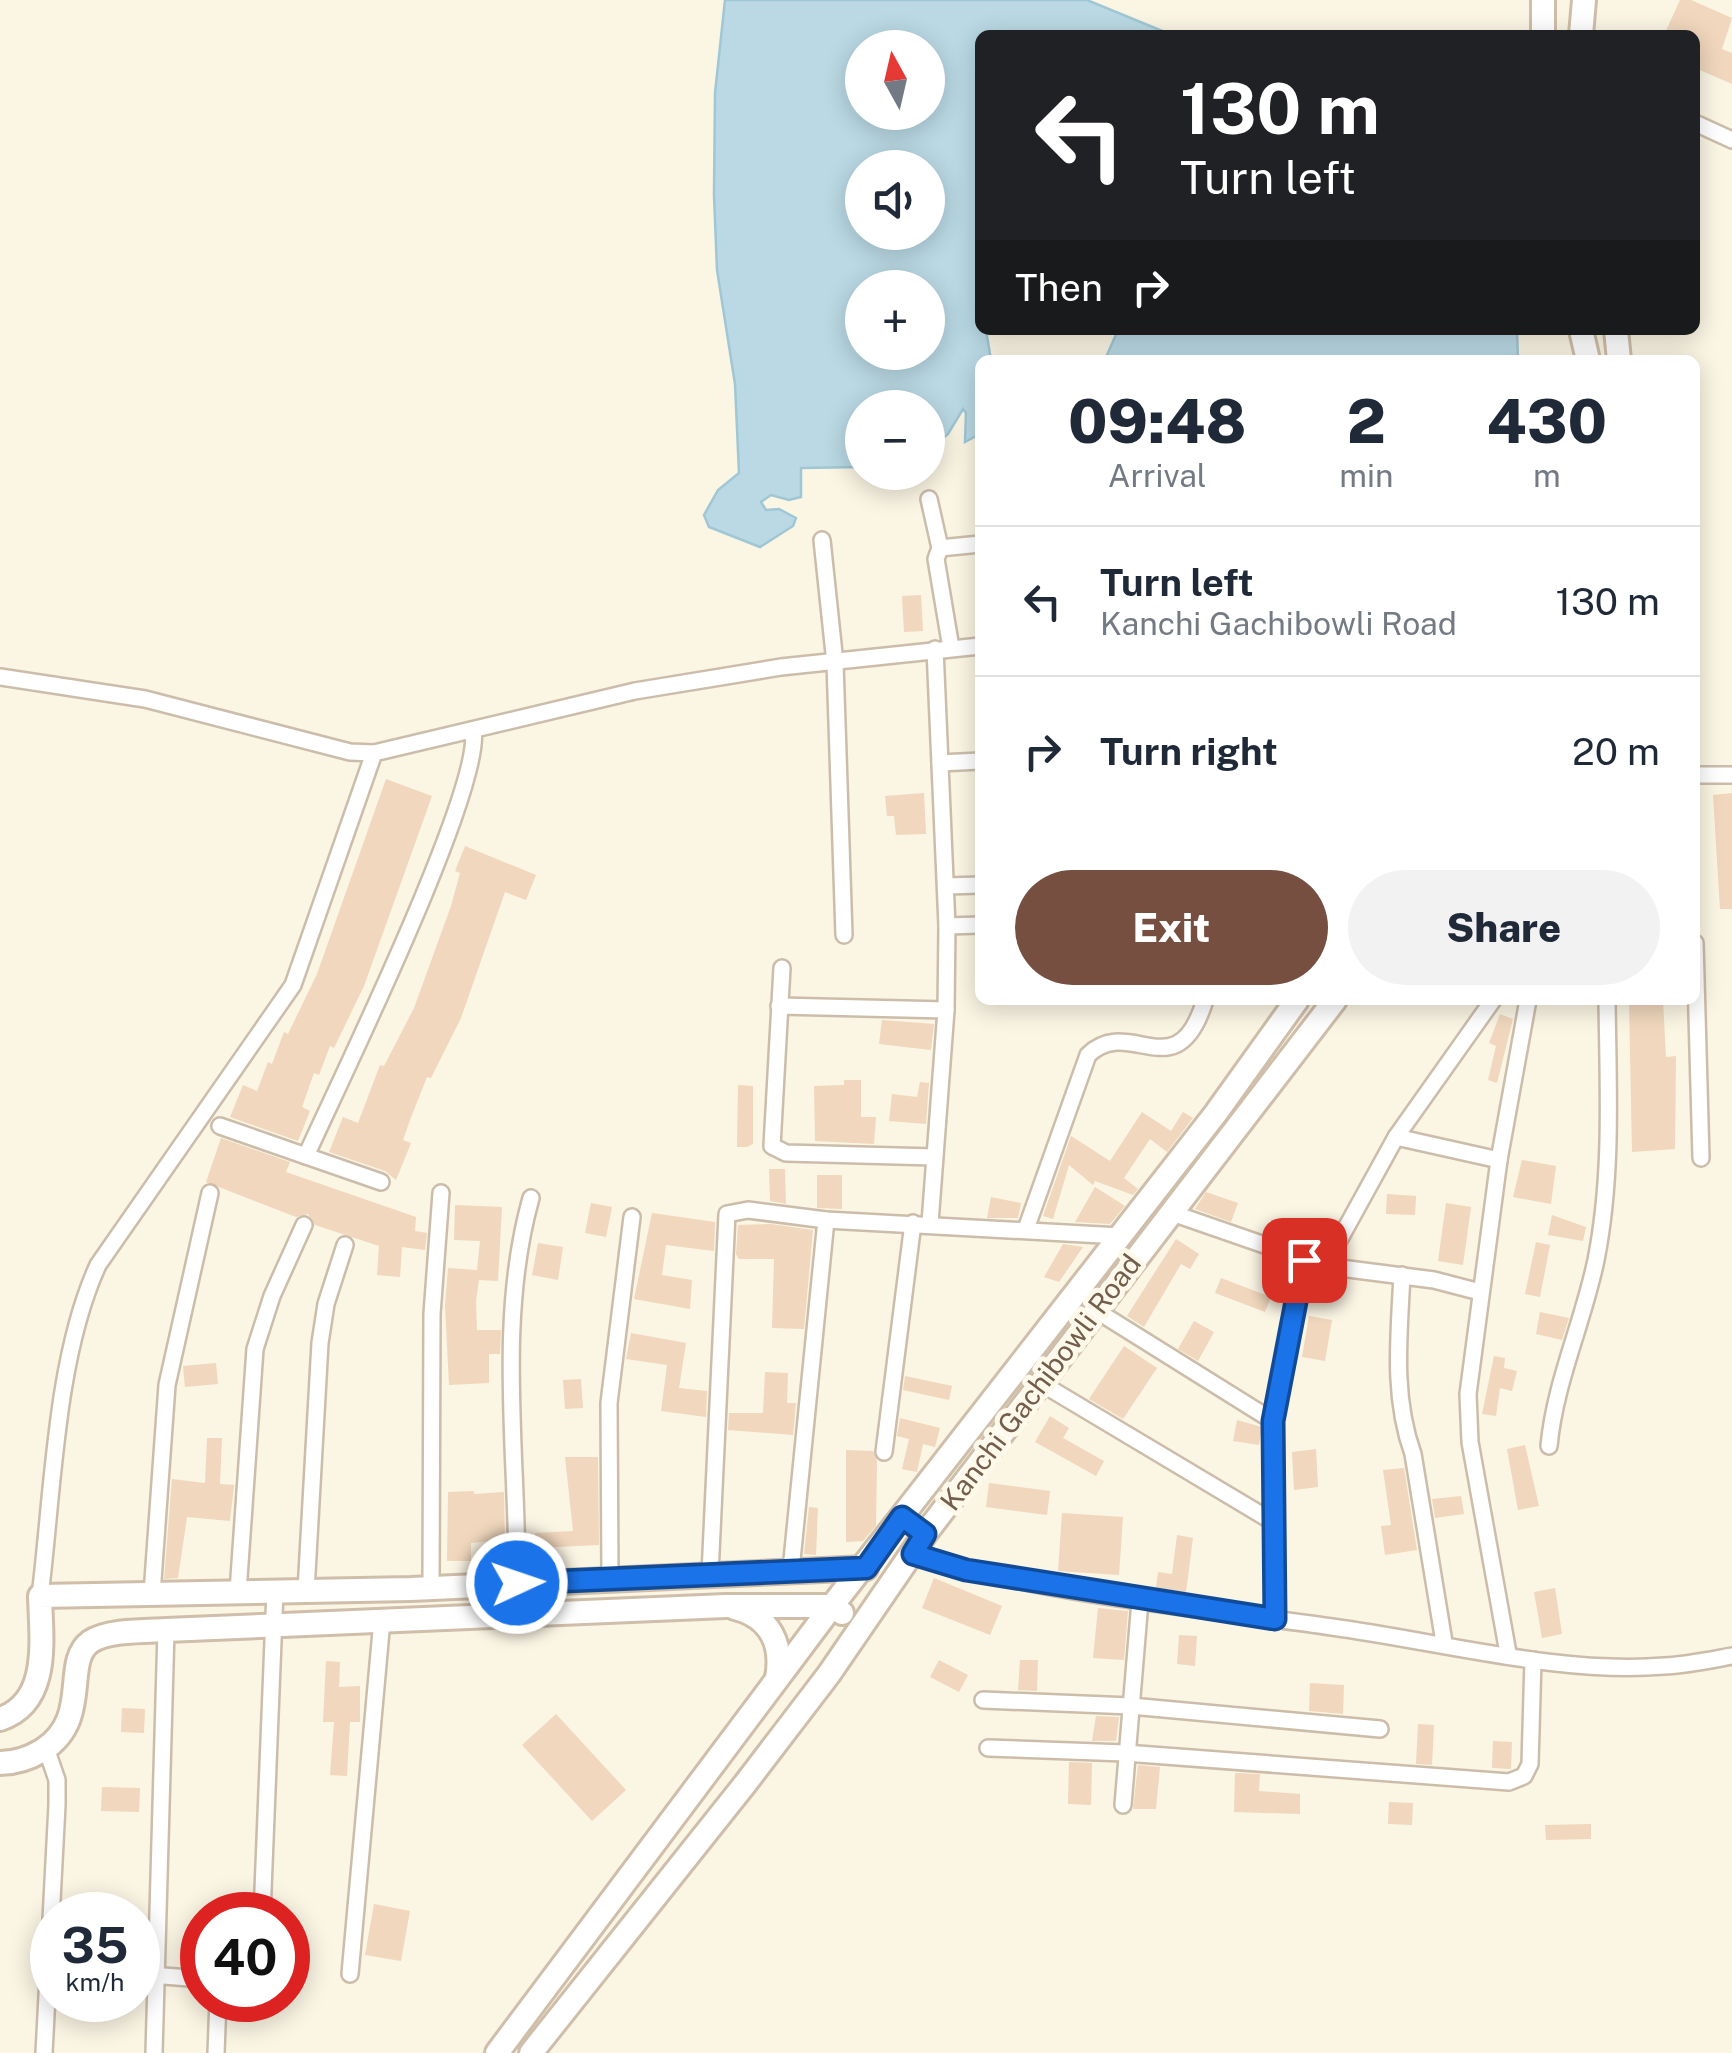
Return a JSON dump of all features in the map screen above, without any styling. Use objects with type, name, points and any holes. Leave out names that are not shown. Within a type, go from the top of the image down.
[{"type":"main road","points":[[1543,0],[1543,30]]},
{"type":"main road","points":[[1581,30],[1584,0]]},
{"type":"main road","name":"Kanchi Gachibowli Road","points":[[497,2053],[832,1606],[866,1568],[1293,1005]]},
{"type":"main road","name":"Kanchi Gachibowli Road","points":[[531,2053],[722,1815],[919,1544],[1331,1005]]},
{"type":"main road","points":[[902,1517],[919,1544]]},
{"type":"main road","points":[[0,1719],[17,1714],[43,1657],[40,1596],[431,1588],[866,1568]]},
{"type":"main road","points":[[0,1763],[28,1759],[46,1748],[70,1722],[83,1648],[95,1638],[166,1630],[726,1606],[832,1606],[861,1626]]},
{"type":"main road","points":[[726,1606],[760,1620],[775,1636],[781,1656],[776,1682]]},
{"type":"street","points":[[1700,125],[1732,140]]},
{"type":"street","points":[[884,1452],[934,1157],[946,1010],[947,886],[940,763],[943,648],[936,560],[940,548],[929,499]]},
{"type":"street","points":[[822,540],[835,663],[844,935]]},
{"type":"street","points":[[940,548],[975,544]]},
{"type":"street","points":[[0,677],[146,699],[350,752],[374,754],[635,691],[975,646]]},
{"type":"street","points":[[306,1156],[458,812],[476,744],[473,730]]},
{"type":"street","points":[[40,1596],[71,1342],[82,1300],[98,1265],[293,985],[374,754]]},
{"type":"street","points":[[940,763],[975,761]]},
{"type":"street","points":[[1700,775],[1732,775]]},
{"type":"street","points":[[947,886],[975,885]]},
{"type":"street","points":[[947,926],[975,925]]},
{"type":"street","points":[[782,968],[770,1137],[777,1151],[934,1157]]},
{"type":"street","points":[[1026,1230],[1088,1055],[1097,1046],[1108,1044],[1174,1046],[1187,1041],[1196,1030],[1204,1005]]},
{"type":"street","points":[[1325,1266],[1396,1136],[1489,1005]]},
{"type":"street","points":[[1508,1654],[1470,1442],[1468,1394],[1498,1160],[1527,1005]]},
{"type":"street","points":[[1549,1446],[1552,1415],[1596,1260],[1606,1182],[1607,1005]]},
{"type":"street","points":[[1697,1005],[1701,1158]]},
{"type":"street","points":[[779,1006],[946,1010]]},
{"type":"street","points":[[220,1126],[382,1182]]},
{"type":"street","points":[[1396,1136],[1498,1160]]},
{"type":"street","points":[[431,1588],[432,1328],[441,1193]]},
{"type":"street","points":[[152,1594],[166,1385],[210,1194]]},
{"type":"street","points":[[517,1583],[517,1479],[510,1394],[520,1236],[531,1198]]},
{"type":"street","points":[[710,1574],[723,1222],[733,1210],[826,1220],[1120,1236]]},
{"type":"street","points":[[1172,1213],[1325,1266],[1480,1292]]},
{"type":"street","points":[[610,1578],[609,1403],[632,1217]]},
{"type":"street","points":[[791,1570],[826,1220]]},
{"type":"street","points":[[238,1592],[255,1349],[272,1296],[304,1226]]},
{"type":"street","points":[[306,1591],[320,1343],[326,1304],[344,1245]]},
{"type":"street","points":[[1275,1619],[1273,1421],[1304,1260]]},
{"type":"street","points":[[1402,1276],[1398,1357],[1402,1424],[1413,1454],[1444,1642]]},
{"type":"street","points":[[1096,1311],[1273,1421]]},
{"type":"street","points":[[1044,1385],[1276,1522]]},
{"type":"street","points":[[919,1544],[966,1570],[1140,1601],[1444,1642],[1533,1660],[1663,1667],[1732,1656]]},
{"type":"street","points":[[263,1892],[275,1591]]},
{"type":"street","points":[[1123,1805],[1140,1601]]},
{"type":"street","points":[[350,1974],[382,1620]]},
{"type":"street","points":[[158,1892],[166,1630]]},
{"type":"street","points":[[988,1748],[1509,1782],[1524,1776],[1530,1764],[1533,1660]]},
{"type":"street","points":[[983,1700],[1131,1706],[1380,1728]]},
{"type":"street","points":[[46,1748],[57,1780],[53,1892]]},
{"type":"street","points":[[44,2053],[46,2022]]},
{"type":"street","points":[[154,2053],[155,2022]]},
{"type":"street","points":[[216,2053],[217,2022]]},
{"type":"water","points":[[725,0],[1087,0],[1160,30],[975,30],[975,335],[987,335],[990,355],[975,355],[975,437],[965,442],[963,409],[945,437],[945,390],[845,390],[845,467],[801,468],[801,497],[789,500],[771,495],[761,502],[766,510],[779,509],[796,518],[793,526],[760,547],[709,527],[704,515],[718,490],[739,473],[735,384],[717,270],[715,93]]},
{"type":"water","points":[[1116,335],[1517,335],[1518,355],[1107,355]]},
{"type":"building","points":[[1680,0],[1691,0],[1732,18],[1722,49],[1732,53],[1732,84],[1700,70],[1700,30],[1666,30]]},
{"type":"building","points":[[921,595],[923,631],[904,632],[902,596]]},
{"type":"building","points":[[386,779],[432,796],[364,986],[334,1048],[330,1046],[319,1075],[314,1073],[302,1107],[310,1111],[298,1141],[230,1117],[243,1085],[257,1091],[268,1062],[272,1064],[284,1032],[288,1034],[317,974]]},
{"type":"building","points":[[924,793],[926,834],[896,835],[894,816],[887,816],[885,796]]},
{"type":"building","points":[[1732,793],[1732,909],[1720,909],[1713,795]]},
{"type":"building","points":[[465,846],[536,875],[526,900],[505,892],[461,1018],[431,1078],[427,1077],[410,1120],[403,1140],[411,1143],[396,1180],[385,1171],[329,1152],[343,1117],[358,1123],[380,1065],[384,1066],[414,1008],[451,906],[460,873],[455,871]]},
{"type":"building","points":[[1629,1005],[1663,1005],[1666,1057],[1676,1056],[1675,1149],[1632,1152]]},
{"type":"building","points":[[1500,1014],[1513,1019],[1497,1083],[1488,1080],[1496,1046],[1489,1043]]},
{"type":"building","points":[[882,1020],[934,1024],[931,1050],[879,1044]]},
{"type":"building","points":[[844,1080],[861,1080],[861,1117],[876,1117],[874,1144],[815,1141],[814,1086],[844,1085]]},
{"type":"building","points":[[920,1082],[929,1083],[926,1124],[889,1121],[892,1094],[917,1097]]},
{"type":"building","points":[[738,1085],[753,1086],[753,1144],[747,1147],[737,1147]]},
{"type":"building","points":[[1142,1112],[1171,1131],[1183,1112],[1193,1118],[1167,1152],[1150,1139],[1124,1178],[1138,1189],[1133,1195],[1095,1181],[1093,1185],[1069,1165],[1053,1219],[1043,1216],[1071,1136],[1110,1161]]},
{"type":"building","points":[[221,1138],[290,1162],[286,1172],[416,1217],[415,1231],[427,1233],[425,1250],[402,1247],[400,1277],[377,1275],[379,1246],[315,1225],[308,1214],[296,1217],[206,1182]]},
{"type":"building","points":[[1522,1160],[1556,1166],[1551,1204],[1513,1197]]},
{"type":"building","points":[[769,1169],[785,1169],[786,1204],[770,1201]]},
{"type":"building","points":[[817,1175],[842,1175],[842,1209],[817,1208]]},
{"type":"building","points":[[1095,1187],[1125,1206],[1110,1224],[1075,1222]]},
{"type":"building","points":[[1206,1192],[1238,1203],[1231,1222],[1195,1209]]},
{"type":"building","points":[[1387,1194],[1416,1196],[1415,1215],[1386,1214]]},
{"type":"building","points":[[991,1197],[1021,1203],[1018,1218],[987,1218]]},
{"type":"building","points":[[591,1203],[612,1207],[606,1237],[585,1233]]},
{"type":"building","points":[[1446,1203],[1471,1207],[1463,1265],[1438,1261]]},
{"type":"building","points":[[455,1205],[502,1207],[498,1281],[479,1280],[476,1301],[477,1330],[501,1330],[500,1354],[489,1354],[489,1383],[449,1385],[445,1306],[448,1268],[477,1270],[480,1241],[454,1240]]},
{"type":"building","points":[[652,1213],[715,1222],[714,1251],[666,1245],[662,1275],[692,1280],[690,1309],[634,1299]]},
{"type":"building","points":[[1552,1215],[1586,1227],[1583,1241],[1548,1235]]},
{"type":"building","points":[[771,1224],[813,1230],[804,1329],[772,1328],[774,1259],[739,1259],[736,1254],[738,1225]]},
{"type":"building","points":[[1176,1239],[1199,1254],[1190,1269],[1181,1264],[1144,1327],[1127,1316]]},
{"type":"building","points":[[1536,1242],[1550,1245],[1540,1297],[1525,1294]]},
{"type":"building","points":[[538,1243],[563,1247],[558,1280],[532,1275]]},
{"type":"building","points":[[1063,1244],[1083,1247],[1059,1282],[1044,1277]]},
{"type":"building","points":[[1221,1278],[1271,1297],[1265,1312],[1215,1293]]},
{"type":"building","points":[[1540,1312],[1569,1318],[1562,1340],[1536,1334]]},
{"type":"building","points":[[1309,1316],[1332,1320],[1325,1361],[1302,1357]]},
{"type":"building","points":[[1194,1321],[1214,1332],[1198,1361],[1178,1349]]},
{"type":"building","points":[[631,1333],[686,1343],[679,1388],[707,1391],[706,1417],[661,1411],[667,1365],[626,1359]]},
{"type":"building","points":[[1124,1346],[1157,1368],[1123,1419],[1089,1399]]},
{"type":"building","points":[[1494,1356],[1505,1358],[1504,1368],[1517,1371],[1512,1391],[1500,1388],[1496,1416],[1482,1414]]},
{"type":"building","points":[[216,1363],[218,1384],[185,1387],[183,1366]]},
{"type":"building","points":[[765,1372],[788,1373],[787,1403],[796,1403],[793,1435],[728,1430],[729,1413],[763,1413]]},
{"type":"building","points":[[905,1376],[952,1386],[949,1400],[903,1390]]},
{"type":"building","points":[[581,1379],[583,1408],[565,1409],[563,1380]]},
{"type":"building","points":[[1050,1416],[1069,1428],[1063,1438],[1104,1461],[1096,1476],[1035,1442]]},
{"type":"building","points":[[900,1418],[940,1428],[935,1447],[923,1444],[917,1472],[902,1469],[909,1439],[897,1436]]},
{"type":"building","points":[[1237,1420],[1262,1427],[1259,1445],[1233,1441]]},
{"type":"building","points":[[207,1438],[222,1438],[220,1484],[234,1485],[230,1521],[187,1517],[178,1578],[164,1579],[172,1479],[205,1483]]},
{"type":"building","points":[[1525,1445],[1539,1506],[1518,1510],[1507,1449]]},
{"type":"building","points":[[1316,1449],[1318,1487],[1294,1490],[1292,1452]]},
{"type":"building","points":[[846,1450],[873,1451],[877,1461],[876,1526],[863,1541],[846,1542]]},
{"type":"building","points":[[565,1457],[598,1457],[599,1545],[536,1548],[535,1533],[573,1531]]},
{"type":"building","points":[[1404,1468],[1417,1550],[1385,1555],[1381,1526],[1391,1525],[1383,1470]]},
{"type":"building","points":[[989,1483],[1050,1491],[1047,1515],[986,1507]]},
{"type":"building","points":[[448,1492],[504,1492],[505,1540],[471,1543],[471,1561],[447,1561]]},
{"type":"building","points":[[1461,1496],[1464,1514],[1435,1518],[1432,1499]]},
{"type":"building","points":[[809,1507],[818,1508],[816,1555],[804,1554]]},
{"type":"building","points":[[1062,1513],[1123,1517],[1119,1575],[1058,1571]]},
{"type":"building","points":[[1177,1535],[1193,1538],[1186,1592],[1156,1588],[1158,1572],[1172,1574]]},
{"type":"building","points":[[934,1578],[1002,1606],[990,1635],[922,1608]]},
{"type":"building","points":[[1555,1588],[1562,1634],[1542,1638],[1534,1592]]},
{"type":"building","points":[[1098,1608],[1128,1611],[1124,1660],[1093,1658]]},
{"type":"building","points":[[1179,1635],[1197,1636],[1195,1666],[1177,1664]]},
{"type":"building","points":[[939,1660],[968,1675],[959,1692],[930,1677]]},
{"type":"building","points":[[1020,1660],[1038,1660],[1037,1691],[1018,1690]]},
{"type":"building","points":[[326,1661],[340,1662],[339,1687],[360,1686],[360,1722],[350,1722],[347,1776],[330,1775],[334,1722],[323,1722]]},
{"type":"building","points":[[1310,1683],[1344,1685],[1343,1714],[1309,1711]]},
{"type":"building","points":[[122,1708],[145,1709],[144,1733],[121,1732]]},
{"type":"building","points":[[556,1714],[626,1790],[592,1821],[522,1745]]},
{"type":"building","points":[[1096,1716],[1119,1717],[1116,1741],[1092,1741]]},
{"type":"building","points":[[1418,1724],[1434,1725],[1432,1765],[1416,1764]]},
{"type":"building","points":[[1493,1741],[1512,1742],[1511,1769],[1492,1768]]},
{"type":"building","points":[[1069,1762],[1092,1763],[1091,1805],[1068,1804]]},
{"type":"building","points":[[1138,1765],[1160,1767],[1156,1809],[1133,1809]]},
{"type":"building","points":[[1235,1773],[1260,1774],[1259,1791],[1300,1794],[1300,1814],[1234,1812]]},
{"type":"building","points":[[102,1787],[140,1788],[139,1812],[101,1811]]},
{"type":"building","points":[[1389,1802],[1413,1803],[1412,1825],[1388,1824]]},
{"type":"building","points":[[1591,1824],[1591,1839],[1546,1840],[1545,1825]]},
{"type":"building","points":[[374,1904],[410,1911],[401,1961],[365,1955]]},
{"type":"route","points":[[517,1583],[866,1568],[902,1517],[925,1534],[913,1554],[966,1570],[1140,1601],[1275,1619],[1273,1421],[1304,1260]]}]
